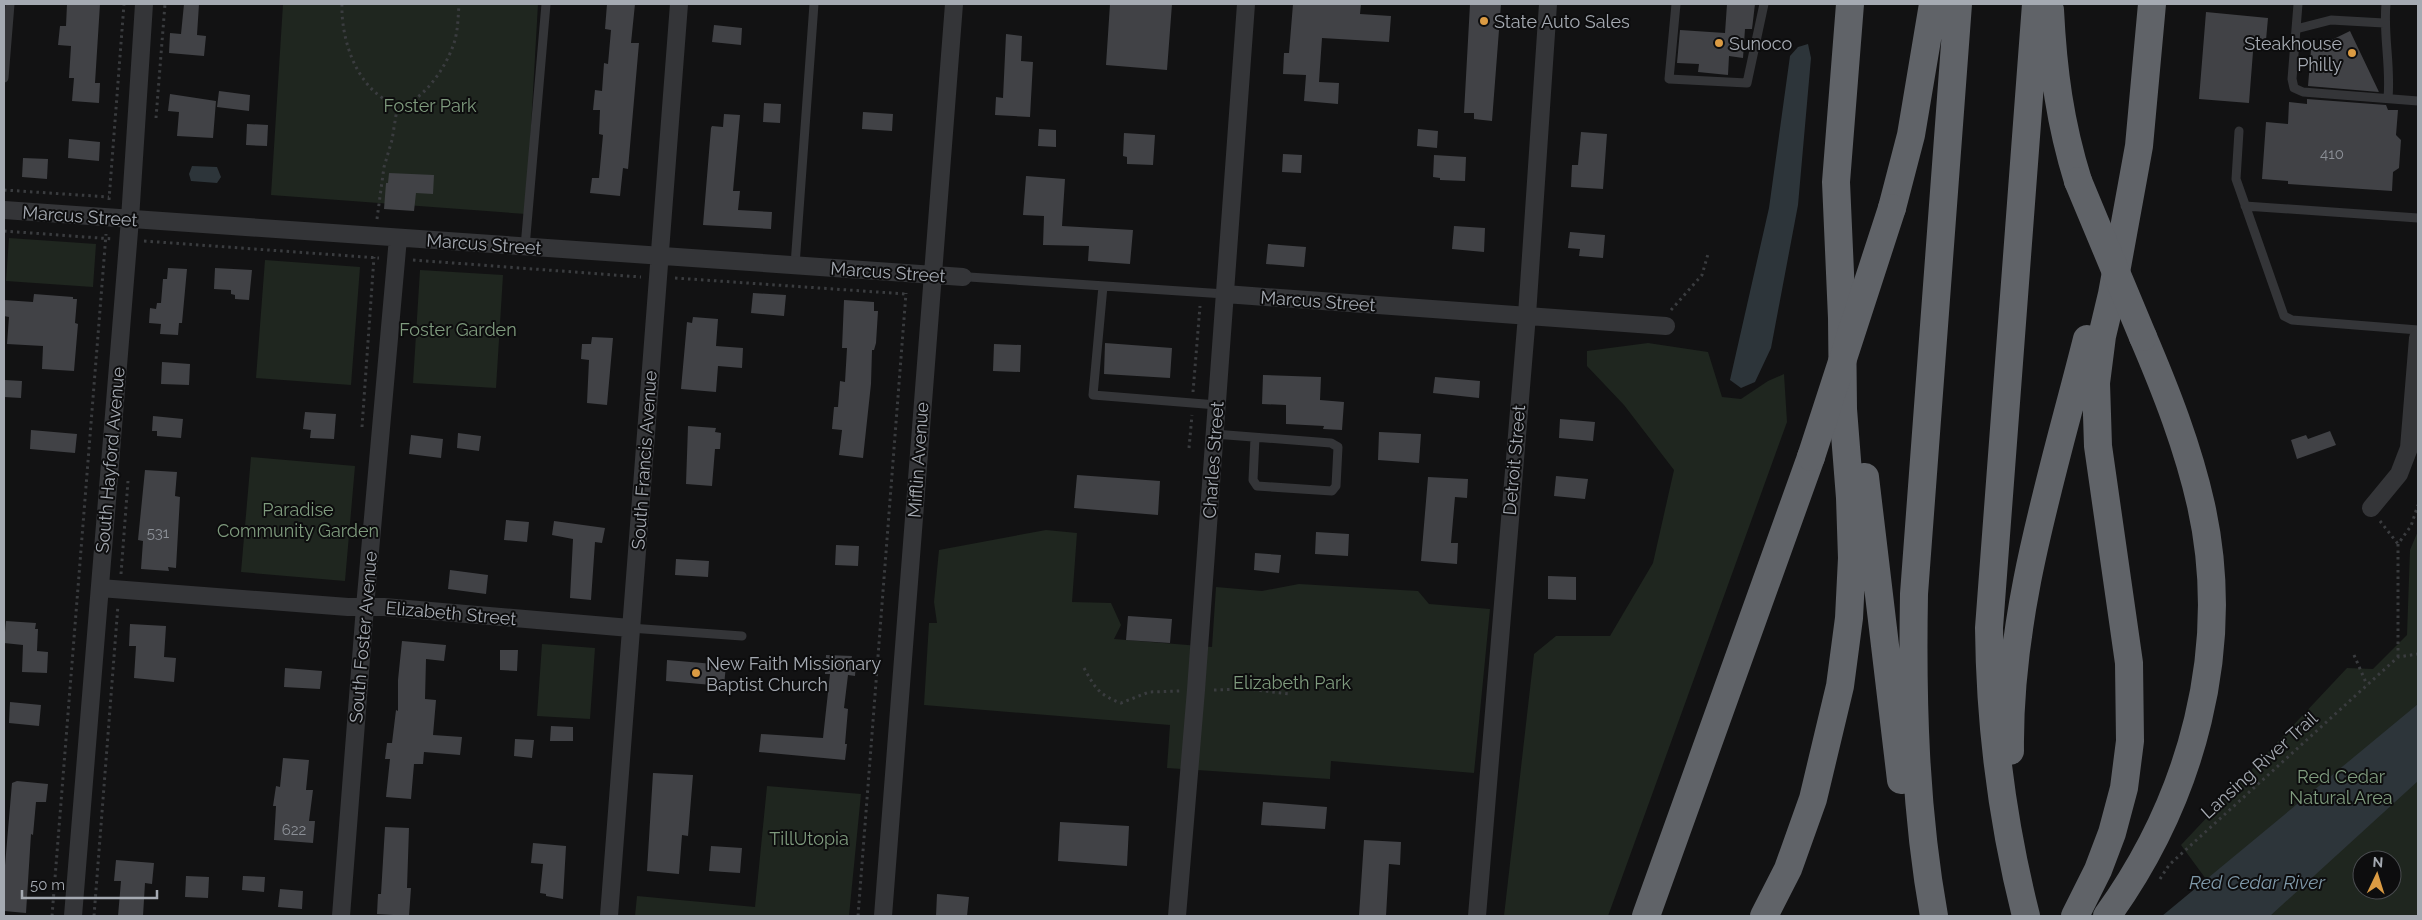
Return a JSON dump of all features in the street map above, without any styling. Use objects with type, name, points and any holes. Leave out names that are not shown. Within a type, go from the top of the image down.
[{"type":"highway","points":[[1764,916],[1788,869],[1813,799],[1840,686],[1849,618],[1852,558],[1850,498],[1843,409],[1842,318],[1836,182],[1839,118],[1850,4]]},
{"type":"highway","points":[[2075,916],[2110,839],[2124,788],[2130,741],[2129,663],[2098,446],[2096,406],[2100,350],[2112,294],[2143,116],[2152,4]]},
{"type":"highway","points":[[1646,916],[1811,457],[1892,208],[1911,135],[1931,12]]},
{"type":"highway","points":[[1934,914],[1922,826],[1916,752],[1913,675],[1914,603],[1957,14]]},
{"type":"highway","points":[[2026,916],[2014,866],[1998,776],[1991,704],[1989,628],[2043,16]]},
{"type":"highway","points":[[2043,16],[2062,126],[2078,181],[2143,337],[2187,451],[2202,507],[2210,579],[2210,636],[2203,699],[2181,778],[2162,825],[2149,850],[2107,916]]},
{"type":"highway","points":[[2026,916],[2010,762],[2010,733],[2016,647],[2035,550],[2086,341],[2098,294],[2125,213]]},
{"type":"highway","points":[[1842,318],[1872,531],[1901,778],[1934,914]]},
{"type":"street","name":"South Hayford Avenue","points":[[73,916],[130,219],[144,4]]},
{"type":"street","name":"South Francis Avenue","points":[[609,916],[679,4]]},
{"type":"street","name":"Mifflin Avenue","points":[[883,916],[954,4]]},
{"type":"street","name":"Charles Street","points":[[1177,916],[1196,690],[1246,4]]},
{"type":"street","name":"Detroit Street","points":[[1477,916],[1526,315],[1548,4]]},
{"type":"street","name":"Marcus Street","points":[[4,210],[966,277]]},
{"type":"street","name":"South Foster Avenue","points":[[341,916],[365,607],[398,238]]},
{"type":"street","name":"Marcus Street","points":[[1225,294],[1661,326]]},
{"type":"street","points":[[2371,508],[2399,474],[2409,448],[2418,338]]},
{"type":"street","name":"Elizabeth Street","points":[[100,588],[630,628]]},
{"type":"lane","points":[[4,78],[10,4]]},
{"type":"lane","points":[[525,247],[546,4]]},
{"type":"lane","points":[[795,265],[814,4]]},
{"type":"lane","points":[[1676,4],[1669,79],[1746,83],[1764,4]]},
{"type":"lane","points":[[2298,4],[2292,79],[2294,88],[2303,92],[2418,100]]},
{"type":"lane","points":[[2386,4],[2384,23],[2390,77],[2388,98]]},
{"type":"lane","points":[[2296,29],[2331,20],[2384,23]]},
{"type":"lane","points":[[2239,131],[2236,179],[2284,316],[2292,320],[2418,330]]},
{"type":"lane","points":[[2245,206],[2418,218]]},
{"type":"lane","name":"Marcus Street","points":[[966,277],[1225,294]]},
{"type":"lane","points":[[1103,286],[1093,394],[1216,405]]},
{"type":"lane","points":[[1214,434],[1331,443],[1338,447],[1336,486],[1332,491],[1257,486],[1253,480],[1255,438]]},
{"type":"lane","name":"Elizabeth Street","points":[[630,628],[742,636]]},
{"type":"path","points":[[52,916],[124,4]]},
{"type":"path","points":[[342,4],[342,18],[346,40],[364,81],[397,109]]},
{"type":"path","points":[[397,109],[406,106],[423,94],[438,73],[453,47],[458,23],[459,4]]},
{"type":"path","points":[[375,237],[384,167],[392,140],[397,109]]},
{"type":"path","points":[[4,190],[109,197]]},
{"type":"path","points":[[4,231],[639,277],[906,294]]},
{"type":"path","points":[[1661,326],[1702,275],[1708,254]]},
{"type":"path","points":[[858,916],[908,272]]},
{"type":"path","points":[[1189,448],[1201,292]]},
{"type":"path","points":[[2418,506],[2410,526],[2398,544],[2398,657],[2418,654]]},
{"type":"path","points":[[2371,508],[2398,544]]},
{"type":"path","points":[[2354,655],[2367,685]]},
{"type":"path","name":"Lansing River Trail","points":[[2159,880],[2169,865],[2398,657]]},
{"type":"green space","name":"Foster Park","points":[[283,4],[538,4],[526,214],[271,195]]},
{"type":"green space","points":[[9,238],[96,244],[93,287],[6,281]]},
{"type":"green space","points":[[265,260],[360,267],[351,385],[256,378]]},
{"type":"green space","name":"Foster Garden","points":[[420,270],[503,275],[496,388],[413,383]]},
{"type":"green space","points":[[1648,343],[1708,352],[1722,397],[1741,399],[1768,381],[1784,374],[1787,422],[1608,916],[1504,916],[1534,654],[1556,636],[1610,636],[1653,563],[1674,470],[1624,405],[1587,366],[1587,351]]},
{"type":"green space","name":"Paradise Community Garden","points":[[251,457],[355,466],[345,581],[241,572]]},
{"type":"green space","name":"Elizabeth Park","points":[[1046,530],[1077,533],[1072,602],[1111,603],[1121,625],[1114,639],[1212,647],[1216,587],[1262,591],[1299,584],[1418,591],[1429,604],[1490,609],[1474,773],[1331,761],[1330,779],[1167,768],[1170,725],[924,705],[929,623],[937,623],[934,602],[939,550]]},
{"type":"green space","name":"Red Cedar Natural Area","points":[[2418,531],[2418,916],[2233,916],[2181,845],[2347,668],[2373,669],[2407,635],[2410,550]]},
{"type":"green space","points":[[542,644],[595,648],[590,719],[537,716]]},
{"type":"green space","name":"TillUtopia","points":[[767,786],[861,794],[849,916],[635,916],[637,896],[755,907]]},
{"type":"water","points":[[1808,44],[1811,58],[1798,205],[1771,348],[1755,382],[1741,388],[1730,380],[1769,208],[1790,56],[1798,47]]},
{"type":"water","points":[[192,166],[217,167],[221,177],[217,183],[191,181],[189,174]]},
{"type":"water","name":"Red Cedar River","points":[[2418,704],[2418,781],[2270,916],[2162,916]]},
{"type":"building","points":[[67,4],[100,4],[95,83],[100,83],[99,103],[72,101],[74,78],[69,78],[71,46],[58,45],[60,26],[66,26]]},
{"type":"building","points":[[184,4],[199,4],[197,35],[206,36],[204,56],[169,53],[170,33],[181,34]]},
{"type":"building","points":[[607,4],[635,4],[631,43],[639,43],[628,169],[623,168],[620,196],[590,193],[592,178],[599,178],[603,135],[599,134],[600,110],[593,110],[595,90],[602,91],[604,63],[608,64],[611,30],[605,29]]},
{"type":"building","points":[[1110,4],[1172,4],[1167,70],[1106,65]]},
{"type":"building","points":[[1293,4],[1361,4],[1360,14],[1391,16],[1389,42],[1322,38],[1319,82],[1339,83],[1338,104],[1304,101],[1306,75],[1283,74],[1284,53],[1289,53]]},
{"type":"building","points":[[1470,4],[1501,4],[1492,121],[1474,119],[1474,113],[1464,113]]},
{"type":"building","points":[[1727,4],[1755,4],[1752,29],[1745,29],[1743,58],[1729,56],[1728,75],[1698,72],[1699,64],[1677,63],[1680,30],[1725,33]]},
{"type":"building","points":[[2206,12],[2268,18],[2266,40],[2254,39],[2249,103],[2199,99]]},
{"type":"building","points":[[714,25],[742,28],[741,45],[712,42]]},
{"type":"building","points":[[2350,31],[2379,92],[2308,86],[2311,50]]},
{"type":"building","points":[[1006,34],[1022,36],[1021,61],[1033,62],[1030,117],[995,115],[996,97],[1003,98]]},
{"type":"building","points":[[219,91],[250,95],[249,111],[217,107]]},
{"type":"building","points":[[170,94],[216,101],[213,138],[177,136],[179,112],[168,111]]},
{"type":"building","points":[[2307,99],[2386,105],[2388,110],[2398,110],[2396,135],[2401,140],[2399,168],[2393,172],[2392,191],[2288,184],[2288,181],[2262,179],[2266,122],[2288,124],[2289,102],[2307,104]]},
{"type":"building","points":[[764,103],[781,104],[780,123],[763,122]]},
{"type":"building","points":[[863,112],[893,114],[892,131],[862,129]]},
{"type":"building","points":[[724,114],[740,115],[733,191],[740,191],[738,210],[772,212],[771,229],[703,225],[711,128],[712,126],[723,127]]},
{"type":"building","points":[[247,124],[268,125],[267,146],[246,145]]},
{"type":"building","points":[[1039,129],[1056,130],[1056,147],[1038,146]]},
{"type":"building","points":[[1418,129],[1438,131],[1437,148],[1417,146]]},
{"type":"building","points":[[1581,132],[1607,134],[1603,189],[1571,187],[1572,165],[1578,165]]},
{"type":"building","points":[[1124,133],[1155,135],[1153,165],[1127,164],[1127,157],[1123,156]]},
{"type":"building","points":[[69,139],[100,142],[99,161],[68,158]]},
{"type":"building","points":[[1283,154],[1302,155],[1301,173],[1282,172]]},
{"type":"building","points":[[1434,155],[1466,157],[1465,181],[1440,180],[1440,178],[1433,177]]},
{"type":"building","points":[[23,158],[48,159],[47,179],[22,177]]},
{"type":"building","points":[[389,173],[434,175],[433,194],[416,193],[414,211],[384,209],[386,183],[388,183]]},
{"type":"building","points":[[1026,176],[1065,179],[1062,226],[1133,230],[1130,264],[1088,261],[1089,246],[1043,245],[1044,216],[1023,215]]},
{"type":"building","points":[[1454,226],[1485,228],[1484,252],[1452,249]]},
{"type":"building","points":[[1570,232],[1605,235],[1603,258],[1579,256],[1580,249],[1568,248]]},
{"type":"building","points":[[1268,244],[1306,247],[1304,267],[1266,264]]},
{"type":"building","points":[[168,268],[187,269],[182,323],[179,323],[178,335],[160,334],[161,324],[149,323],[150,308],[156,309],[157,303],[161,303],[163,279],[167,279]]},
{"type":"building","points":[[215,268],[252,270],[249,300],[235,299],[235,295],[231,294],[231,290],[214,289]]},
{"type":"building","points":[[753,293],[786,295],[784,316],[751,313]]},
{"type":"building","points":[[34,294],[73,297],[73,299],[77,299],[75,323],[78,324],[74,371],[42,369],[43,346],[7,344],[9,317],[4,316],[4,300],[33,302]]},
{"type":"building","points":[[844,300],[874,302],[874,311],[878,311],[876,343],[874,350],[872,350],[871,384],[863,458],[839,455],[842,430],[832,429],[834,407],[838,407],[840,381],[845,382],[847,348],[842,348]]},
{"type":"building","points":[[693,317],[718,319],[716,346],[743,348],[742,368],[718,366],[716,392],[681,389],[687,322],[692,323]]},
{"type":"building","points":[[592,337],[613,338],[607,405],[587,403],[589,360],[581,359],[582,344],[591,344]]},
{"type":"building","points":[[1105,343],[1172,348],[1170,378],[1104,374]]},
{"type":"building","points":[[994,344],[1021,345],[1020,372],[993,371]]},
{"type":"building","points":[[162,362],[190,364],[189,385],[161,384]]},
{"type":"building","points":[[1263,375],[1321,377],[1320,400],[1344,402],[1342,430],[1323,429],[1324,426],[1286,424],[1286,405],[1262,404]]},
{"type":"building","points":[[1435,377],[1480,381],[1479,398],[1433,393]]},
{"type":"building","points":[[5,380],[22,381],[21,398],[4,397]]},
{"type":"building","points":[[305,412],[336,414],[334,439],[310,438],[311,430],[303,429]]},
{"type":"building","points":[[153,416],[183,419],[181,438],[157,436],[157,431],[152,431]]},
{"type":"building","points":[[1560,419],[1595,422],[1593,441],[1559,438]]},
{"type":"building","points":[[688,426],[716,428],[715,432],[721,433],[720,449],[715,449],[712,486],[686,484]]},
{"type":"building","points":[[31,430],[77,434],[75,453],[30,449]]},
{"type":"building","points":[[2330,431],[2336,445],[2297,459],[2291,440],[2306,435],[2308,439]]},
{"type":"building","points":[[1379,432],[1421,434],[1419,463],[1378,460]]},
{"type":"building","points":[[458,433],[481,436],[479,451],[457,448]]},
{"type":"building","points":[[411,435],[443,439],[441,458],[409,454]]},
{"type":"building","points":[[145,470],[177,472],[175,496],[180,497],[176,568],[168,567],[169,571],[141,569],[143,541],[138,540]]},
{"type":"building","points":[[1077,475],[1160,481],[1158,515],[1074,508]]},
{"type":"building","points":[[1556,476],[1588,479],[1585,499],[1554,496]]},
{"type":"building","points":[[1428,477],[1468,479],[1467,498],[1455,497],[1451,543],[1458,543],[1457,564],[1421,561]]},
{"type":"building","points":[[506,520],[529,522],[527,542],[504,540]]},
{"type":"building","points":[[554,521],[605,528],[602,543],[595,542],[591,600],[570,598],[573,539],[552,535]]},
{"type":"building","points":[[1316,532],[1349,534],[1348,556],[1315,554]]},
{"type":"building","points":[[836,545],[859,546],[858,566],[835,565]]},
{"type":"building","points":[[1255,553],[1281,555],[1279,573],[1254,570]]},
{"type":"building","points":[[676,559],[709,561],[708,577],[675,575]]},
{"type":"building","points":[[450,570],[488,575],[486,594],[448,589]]},
{"type":"building","points":[[1548,576],[1576,577],[1576,600],[1548,599]]},
{"type":"building","points":[[1128,616],[1172,619],[1170,643],[1126,640]]},
{"type":"building","points":[[6,621],[36,623],[35,629],[38,629],[37,651],[48,652],[47,673],[22,672],[23,645],[4,643]]},
{"type":"building","points":[[130,624],[166,626],[164,657],[176,658],[174,682],[134,678],[136,646],[129,646]]},
{"type":"building","points":[[402,641],[446,645],[444,661],[426,659],[425,699],[436,700],[433,735],[462,737],[460,755],[424,752],[423,764],[414,764],[411,799],[386,797],[390,759],[385,759],[387,743],[392,743],[396,710],[398,711],[398,680]]},
{"type":"building","points":[[500,650],[518,650],[517,671],[500,670]]},
{"type":"building","points":[[826,655],[852,656],[851,661],[856,662],[855,676],[848,675],[844,708],[848,709],[845,760],[759,752],[761,734],[823,738],[830,674],[825,674]]},
{"type":"building","name":"New Faith Missionary Baptist Church","points":[[667,660],[726,665],[724,686],[666,681]]},
{"type":"building","points":[[285,668],[322,671],[320,689],[284,687]]},
{"type":"building","points":[[10,702],[41,705],[39,726],[9,723]]},
{"type":"building","points":[[551,726],[573,727],[573,741],[550,741]]},
{"type":"building","points":[[515,739],[534,740],[532,758],[514,756]]},
{"type":"building","points":[[283,758],[309,760],[306,790],[313,790],[309,821],[315,821],[313,843],[274,840],[276,806],[273,806],[276,786],[280,787]]},
{"type":"building","points":[[653,773],[693,775],[688,836],[682,835],[679,874],[647,871]]},
{"type":"building","points":[[17,781],[48,784],[46,802],[36,802],[33,835],[31,834],[26,913],[4,911],[4,877],[12,783]]},
{"type":"building","points":[[1263,802],[1327,807],[1325,829],[1261,825]]},
{"type":"building","points":[[1060,822],[1129,826],[1127,866],[1058,861]]},
{"type":"building","points":[[385,827],[409,828],[407,888],[411,888],[409,916],[377,914],[378,894],[381,894]]},
{"type":"building","points":[[1364,840],[1401,842],[1400,865],[1389,864],[1386,916],[1359,916]]},
{"type":"building","points":[[533,843],[566,846],[563,899],[540,893],[543,864],[531,863]]},
{"type":"building","points":[[711,846],[742,848],[740,873],[709,871]]},
{"type":"building","points":[[116,860],[154,863],[152,884],[145,883],[143,916],[118,916],[121,881],[114,881]]},
{"type":"building","points":[[186,876],[209,877],[208,898],[185,897]]},
{"type":"building","points":[[243,876],[265,877],[264,892],[242,890]]},
{"type":"building","points":[[280,889],[303,891],[302,909],[278,907]]},
{"type":"building","points":[[937,894],[969,897],[967,916],[936,916]]},
{"type":"place","name":"State Auto Sales","points":[[1484,21]]},
{"type":"place","name":"Sunoco","points":[[1719,43]]},
{"type":"place","name":"Steakhouse Philly","points":[[2352,53]]},
{"type":"place","name":"New Faith Missionary Baptist Church","points":[[696,673]]}]
